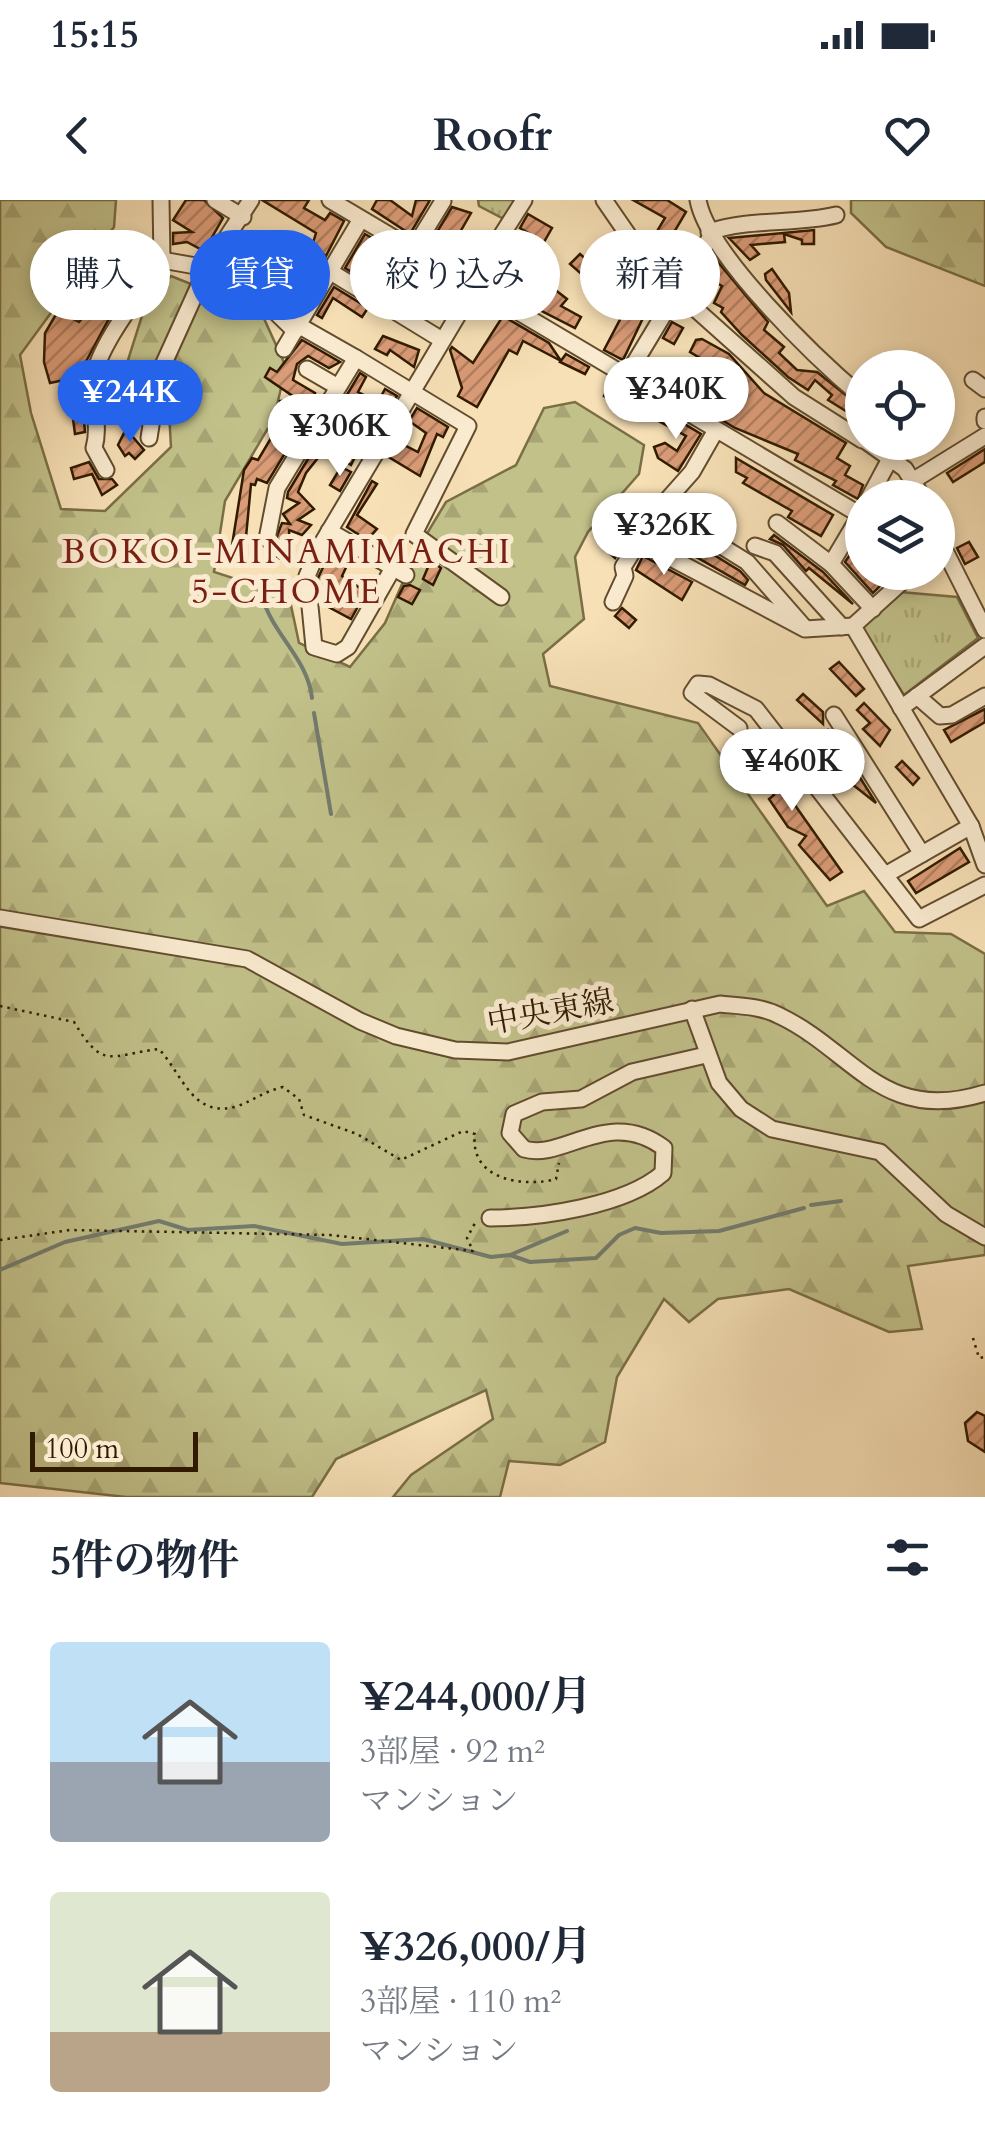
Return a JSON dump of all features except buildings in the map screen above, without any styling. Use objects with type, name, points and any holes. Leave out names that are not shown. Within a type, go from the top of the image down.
[{"type":"street","points":[[161,200],[162,230]]},
{"type":"street","points":[[214,200],[243,217]]},
{"type":"street","points":[[234,230],[251,200]]},
{"type":"street","points":[[330,200],[380,230]]},
{"type":"street","points":[[330,269],[368,200]]},
{"type":"street","points":[[506,230],[524,200]]},
{"type":"street","points":[[604,200],[624,230]]},
{"type":"street","points":[[698,200],[709,230]]},
{"type":"street","points":[[425,230],[442,201]]},
{"type":"street","points":[[720,230],[739,222],[764,225],[836,214]]},
{"type":"street","points":[[720,246],[814,355],[845,383]]},
{"type":"street","points":[[330,273],[442,340]]},
{"type":"street","points":[[149,438],[159,374],[190,306]]},
{"type":"street","points":[[106,470],[94,448],[99,432],[96,370],[126,320]]},
{"type":"street","points":[[287,320],[468,426],[414,534],[501,597]]},
{"type":"street","points":[[284,349],[301,320]]},
{"type":"street","points":[[329,531],[400,572],[348,647],[337,654],[323,653],[314,647],[307,576],[329,531],[453,320]]},
{"type":"street","points":[[529,320],[845,504]]},
{"type":"street","points":[[626,378],[660,320]]},
{"type":"street","points":[[708,320],[794,396],[845,429]]},
{"type":"street","points":[[814,355],[843,364]]},
{"type":"street","points":[[267,539],[277,488],[356,358]]},
{"type":"street","points":[[307,370],[338,387]]},
{"type":"street","points":[[96,400],[156,410]]},
{"type":"street","points":[[322,413],[379,448]]},
{"type":"street","points":[[716,430],[692,472],[660,508],[718,538],[747,562],[805,629]]},
{"type":"street","points":[[901,460],[914,480],[985,436]]},
{"type":"street","points":[[777,523],[830,564],[873,609]]},
{"type":"street","points":[[609,580],[624,568],[637,540],[805,629],[848,627],[894,590]]},
{"type":"street","points":[[830,564],[845,542]]},
{"type":"street","points":[[755,546],[775,553],[848,627],[971,826],[985,865]]},
{"type":"street","points":[[613,602],[625,576],[624,568]]},
{"type":"street","points":[[955,573],[985,630]]},
{"type":"street","points":[[901,708],[985,646]]},
{"type":"street","points":[[739,728],[692,693],[698,684],[710,685],[756,709],[918,919],[985,885]]},
{"type":"street","points":[[917,696],[930,712],[940,716],[952,715],[985,696]]},
{"type":"street","points":[[834,715],[922,854]]},
{"type":"street","points":[[887,874],[971,826]]},
{"type":"street","name":"中央東線","points":[[0,918],[247,959],[396,1036],[468,1051],[524,1049],[692,1009],[737,1005],[781,1016],[852,1070],[880,1086],[919,1099],[960,1101],[985,1093]]},
{"type":"street","points":[[692,1009],[706,1055],[728,1096],[772,1129],[880,1152],[946,1214],[985,1237]]},
{"type":"street","points":[[490,1218],[612,1200],[634,1193],[664,1172],[664,1148],[652,1138],[599,1132],[532,1152],[516,1145],[510,1133],[514,1114],[542,1102],[581,1100],[632,1072],[706,1055]]},
{"type":"path","points":[[0,1006],[74,1022],[92,1051],[110,1060],[159,1049],[195,1101],[214,1109],[238,1106],[263,1091],[283,1087],[300,1099],[304,1114],[357,1134],[401,1160],[463,1132],[475,1134],[473,1149],[487,1170],[524,1184],[556,1179],[555,1147]]},
{"type":"path","points":[[0,1240],[70,1230],[330,1235],[473,1251],[468,1238],[471,1224],[490,1218]]},
{"type":"path","points":[[973,1338],[979,1358],[985,1357]]},
{"type":"green space","points":[[0,200],[116,200],[112,230],[30,230],[30,320],[46,320],[20,355],[31,413],[61,509],[105,511],[171,447],[168,395],[128,360],[141,320],[170,320],[171,276],[190,284],[190,320],[265,320],[286,367],[274,418],[225,501],[214,572],[289,596],[299,643],[350,667],[385,623],[417,550],[446,502],[516,465],[544,408],[575,402],[644,445],[639,474],[588,532],[575,557],[584,619],[543,654],[550,686],[698,723],[827,906],[864,891],[895,932],[951,934],[985,954],[985,1255],[908,1266],[922,1329],[889,1332],[789,1289],[718,1299],[689,1322],[664,1299],[617,1377],[605,1442],[560,1465],[509,1461],[500,1497],[393,1497],[411,1475],[493,1419],[486,1390],[336,1459],[312,1497],[126,1497],[0,1483]]},
{"type":"green space","points":[[478,200],[518,200],[506,220],[479,206]]},
{"type":"green space","points":[[851,200],[985,200],[985,286],[886,247],[851,213]]},
{"type":"green space","points":[[900,592],[957,597],[978,638],[904,695],[863,632],[864,624]]},
{"type":"waterway","points":[[262,596],[273,622],[304,671],[312,698]]},
{"type":"waterway","points":[[314,713],[331,814]]},
{"type":"waterway","points":[[811,1205],[841,1201]]},
{"type":"waterway","points":[[0,1270],[65,1242],[159,1221],[188,1230],[254,1226],[342,1244],[423,1239],[491,1257],[510,1255],[530,1262],[596,1258],[619,1235],[635,1228],[661,1233],[719,1231],[804,1208]]},
{"type":"waterway","points":[[510,1255],[567,1231]]},
{"type":"district","name":"BOKOI-MINAMIMACHI 5-CHOME","points":[[287,571]]}]
